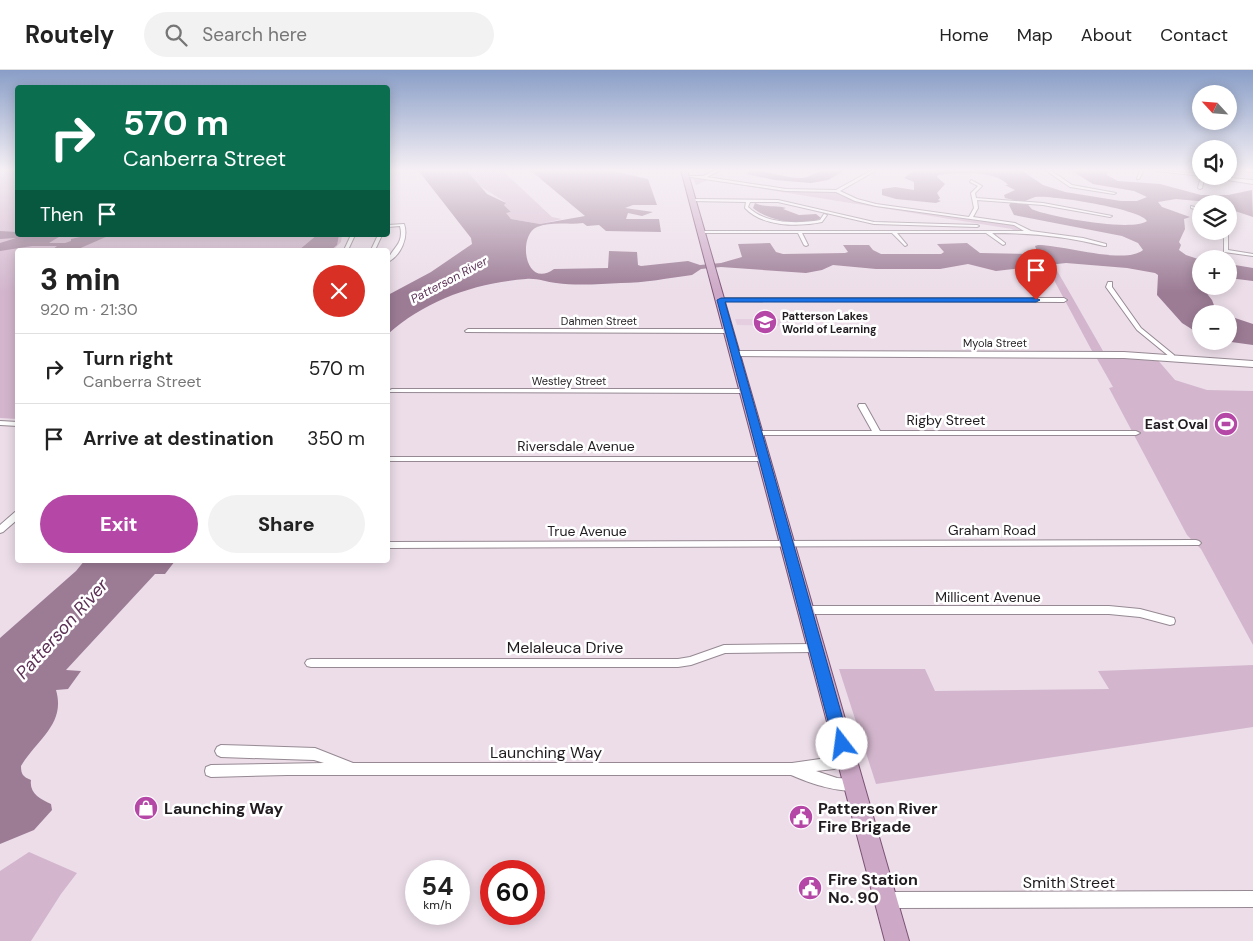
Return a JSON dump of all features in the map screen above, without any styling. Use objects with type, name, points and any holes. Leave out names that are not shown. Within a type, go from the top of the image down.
[{"type":"main road","points":[[695,211],[730,331],[897,941]]},
{"type":"street","points":[[749,211],[782,221],[811,223],[821,221],[825,215]]},
{"type":"street","points":[[816,211],[825,215],[831,214]]},
{"type":"street","points":[[819,211],[883,224],[977,226]]},
{"type":"street","points":[[920,211],[1016,224],[1030,232]]},
{"type":"street","points":[[970,217],[976,211]]},
{"type":"street","points":[[1077,211],[1110,216]]},
{"type":"street","points":[[390,226],[402,225],[404,231],[400,246],[390,258]]},
{"type":"street","points":[[701,232],[1030,232],[1083,239],[1104,244]]},
{"type":"street","points":[[799,232],[806,245]]},
{"type":"street","points":[[892,232],[905,245]]},
{"type":"street","points":[[987,232],[1003,244]]},
{"type":"street","points":[[1226,240],[1226,251],[1253,255]]},
{"type":"street","points":[[1110,283],[1109,288],[1140,330],[1172,356]]},
{"type":"street","points":[[721,300],[1064,300]]},
{"type":"street","name":"Dahmen Street","points":[[468,331],[730,331]]},
{"type":"street","name":"Myola Street","points":[[736,354],[1096,354],[1172,356],[1253,364]]},
{"type":"street","name":"Westley Street","points":[[392,392],[746,391]]},
{"type":"street","points":[[862,406],[877,433]]},
{"type":"street","points":[[1,424],[15,424]]},
{"type":"street","name":"Rigby Street","points":[[757,433],[1136,432]]},
{"type":"street","name":"Riversdale Avenue","points":[[390,459],[764,459]]},
{"type":"street","points":[[0,530],[15,517]]},
{"type":"street","name":"Graham Road","points":[[787,544],[1196,543]]},
{"type":"street","name":"True Avenue","points":[[390,545],[787,544]]},
{"type":"street","name":"Millicent Avenue","points":[[806,610],[1109,610],[1140,613],[1170,621]]},
{"type":"street","name":"Melaleuca Drive","points":[[311,663],[678,663],[690,661],[724,649],[816,648]]},
{"type":"street","points":[[222,751],[315,754],[350,768],[362,770]]},
{"type":"street","name":"Launching Way","points":[[210,771],[287,769],[792,769],[834,763],[841,761],[845,754]]},
{"type":"street","name":"Launching Way","points":[[792,769],[837,784],[854,785]]},
{"type":"street","name":"Smith Street","points":[[886,900],[1253,900]]},
{"type":"shaded area","points":[[0,211],[15,211],[15,237],[342,237],[341,242],[335,248],[15,248],[15,419],[0,418]]},
{"type":"shaded area","points":[[510,211],[545,211],[552,217],[562,219],[540,224],[511,219],[505,213],[511,212]]},
{"type":"shaded area","points":[[898,211],[911,211],[1014,225],[1024,231],[1014,231],[1012,229]]},
{"type":"shaded area","points":[[1047,267],[1055,267],[1103,351],[1092,351]]},
{"type":"shaded area","name":"Patterson Lakes World of Learning","points":[[735,319],[793,319],[796,326],[737,325]]},
{"type":"shaded area","points":[[1096,357],[1156,358],[1175,380],[1207,390],[1253,391],[1253,645],[1201,549],[1187,535],[1109,388],[1113,387]]},
{"type":"shaded area","points":[[1253,665],[1253,727],[876,784],[839,669],[925,669],[935,691],[1109,689],[1098,671]]},
{"type":"shaded area","points":[[29,852],[77,873],[31,941],[0,941],[0,871]]},
{"type":"water","name":"Patterson River","points":[[450,211],[510,211],[511,212],[506,213],[511,219],[540,224],[585,216],[579,211],[644,211],[653,212],[642,216],[628,213],[626,219],[659,219],[661,232],[606,231],[599,225],[587,226],[583,223],[548,224],[537,227],[531,232],[527,240],[527,259],[536,273],[544,274],[554,269],[608,268],[609,251],[637,252],[638,265],[641,266],[688,261],[700,265],[721,263],[742,257],[738,244],[770,243],[776,252],[783,254],[845,253],[848,252],[843,245],[869,245],[873,250],[881,254],[941,254],[944,252],[937,244],[967,243],[980,253],[1031,254],[1037,251],[1035,246],[1038,245],[1123,256],[1143,250],[1138,243],[1122,236],[1014,215],[1012,211],[1037,211],[1092,222],[1126,225],[1147,221],[1141,216],[1124,211],[1172,211],[1190,217],[1184,219],[1185,229],[1179,242],[1181,245],[1179,250],[1192,257],[1192,295],[1208,295],[1214,305],[1192,305],[1192,329],[1182,323],[1157,295],[1158,275],[1155,273],[1127,268],[1066,263],[996,271],[968,264],[940,269],[876,269],[833,265],[822,270],[806,273],[721,267],[701,269],[692,275],[630,283],[589,285],[564,284],[534,279],[507,281],[452,295],[418,312],[390,332],[390,294],[431,272],[472,244],[471,238]]},
{"type":"water","points":[[757,211],[787,211],[799,215],[816,214],[821,218],[814,221],[796,222],[776,219]]},
{"type":"water","points":[[1237,211],[1253,211],[1253,217],[1237,212]]},
{"type":"water","points":[[0,231],[15,232],[15,237],[59,237],[49,243],[65,243],[80,237],[106,237],[81,248],[32,246],[0,251],[0,243],[16,238],[0,239]]},
{"type":"water","points":[[315,237],[339,237],[337,245],[333,248],[301,248]]},
{"type":"water","points":[[1237,265],[1253,268],[1253,281],[1237,279]]},
{"type":"water","points":[[1237,319],[1253,324],[1253,345],[1237,343]]},
{"type":"water","name":"Patterson River","points":[[83,563],[173,563],[165,574],[155,574],[66,670],[81,671],[68,689],[56,690],[58,702],[54,722],[21,766],[23,775],[31,780],[34,792],[39,798],[51,804],[52,810],[34,830],[0,844],[0,638],[76,571]]},
{"type":"place","name":"Patterson Lakes World of Learning","points":[[765,322]]},
{"type":"place","name":"East Oval","points":[[1226,424]]},
{"type":"place","name":"Launching Way","points":[[146,808]]},
{"type":"place","name":"Patterson River Fire Brigade","points":[[801,817]]},
{"type":"place","name":"Fire Station No. 90","points":[[810,888]]},
{"type":"route","points":[[842,744],[721,300],[1036,300]]}]
